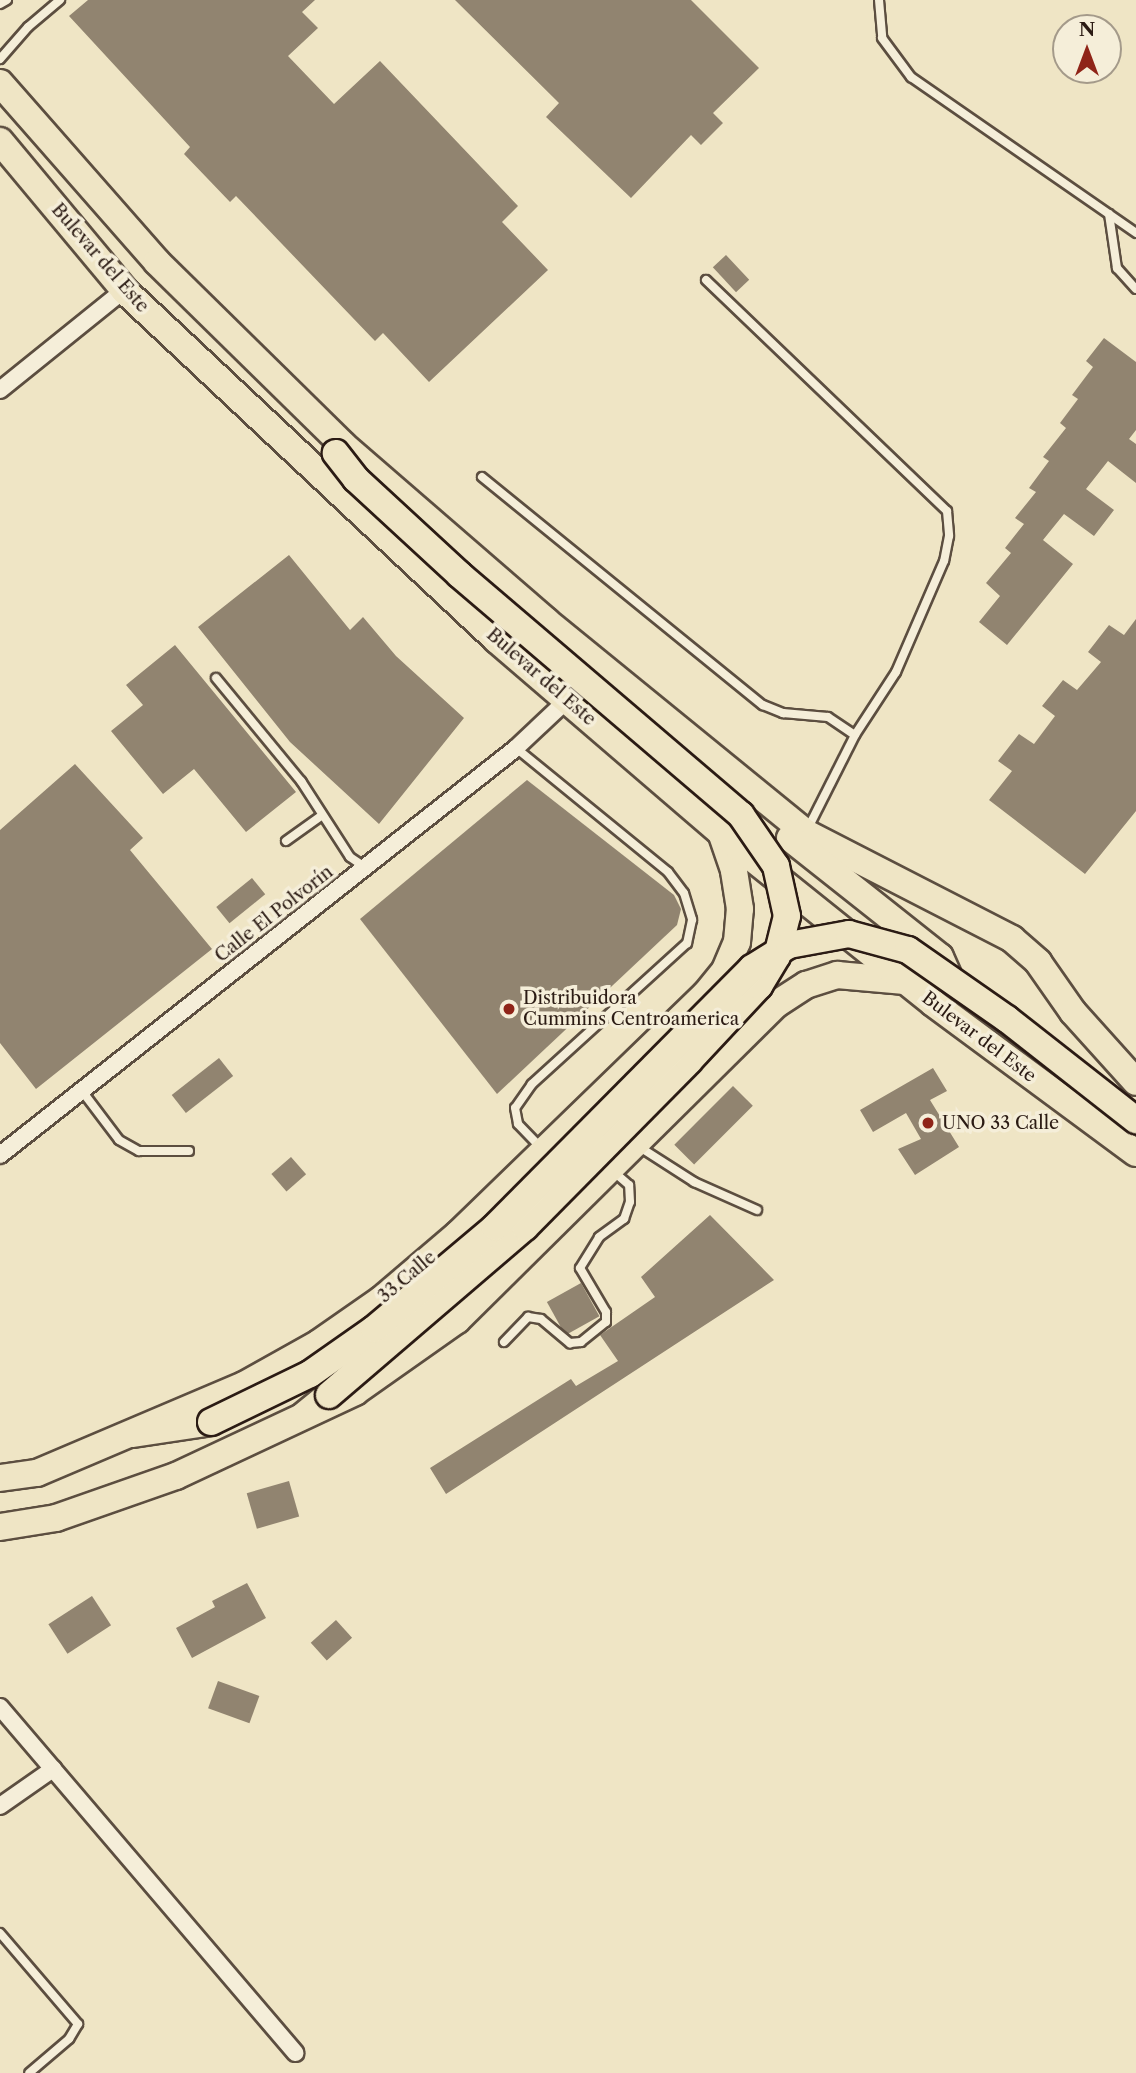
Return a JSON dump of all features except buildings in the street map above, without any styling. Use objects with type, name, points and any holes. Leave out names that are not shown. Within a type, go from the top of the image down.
[{"type":"main road","points":[[0,83],[157,262],[303,406],[546,621],[806,833],[1012,939],[1038,962],[1073,1012],[1136,1082]]},
{"type":"main road","name":"Bulevar del Este","points":[[1,144],[124,290],[342,499],[721,833],[936,1005],[1136,1153]]},
{"type":"main road","points":[[303,406],[356,479],[460,575],[741,815],[776,866],[787,916],[778,956],[759,986],[689,1062],[525,1227],[304,1415]]},
{"type":"main road","points":[[738,778],[770,822],[946,963],[950,977],[936,1005]]},
{"type":"main road","name":"33 Calle","points":[[0,1478],[37,1473],[244,1385],[318,1343],[391,1291],[545,1152],[705,995],[732,956],[740,909],[734,870],[721,833]]},
{"type":"main road","points":[[133,1434],[211,1422],[310,1374],[374,1329],[495,1227],[752,968],[789,944],[849,934],[908,950],[997,1011],[1136,1120]]},
{"type":"main road","points":[[0,1527],[56,1518],[176,1476],[355,1392],[457,1320],[707,1074],[744,1034],[790,994],[821,978],[854,974],[905,981]]},
{"type":"main road","points":[[705,995],[744,1034]]},
{"type":"street","points":[[0,390],[124,290]]},
{"type":"street","name":"Calle El Polvorín","points":[[2,1149],[82,1091],[516,748],[568,699]]},
{"type":"street","points":[[0,1707],[295,2053]]},
{"type":"street","points":[[0,1806],[53,1769]]},
{"type":"lane","points":[[0,4],[7,0]]},
{"type":"lane","points":[[0,59],[28,27],[60,0]]},
{"type":"lane","points":[[879,0],[882,38],[911,77],[1136,233]]},
{"type":"lane","points":[[1109,214],[1117,268],[1136,289]]},
{"type":"lane","points":[[706,280],[947,512],[944,561],[896,672],[855,735],[806,833]]},
{"type":"lane","points":[[482,477],[763,705],[783,713],[828,717],[855,735]]},
{"type":"lane","points":[[216,678],[301,781],[321,816],[350,856],[365,867]]},
{"type":"lane","points":[[516,748],[668,872],[684,893],[692,920],[687,943],[532,1084],[515,1108],[519,1124],[545,1152]]},
{"type":"lane","points":[[286,841],[321,816]]},
{"type":"lane","points":[[82,1091],[119,1140],[139,1151],[190,1151]]},
{"type":"lane","points":[[635,1145],[694,1182],[757,1210]]},
{"type":"lane","points":[[504,1342],[528,1317],[541,1319],[570,1343],[581,1342],[606,1322],[607,1312],[580,1268],[599,1237],[624,1219],[629,1202],[629,1185],[611,1169]]},
{"type":"lane","points":[[0,1933],[78,2024],[69,2039],[29,2073]]},
{"type":"place","name":"Distribuidora Cummins Centroamerica","points":[[509,1009]]},
{"type":"place","name":"UNO 33 Calle","points":[[928,1123]]}]
